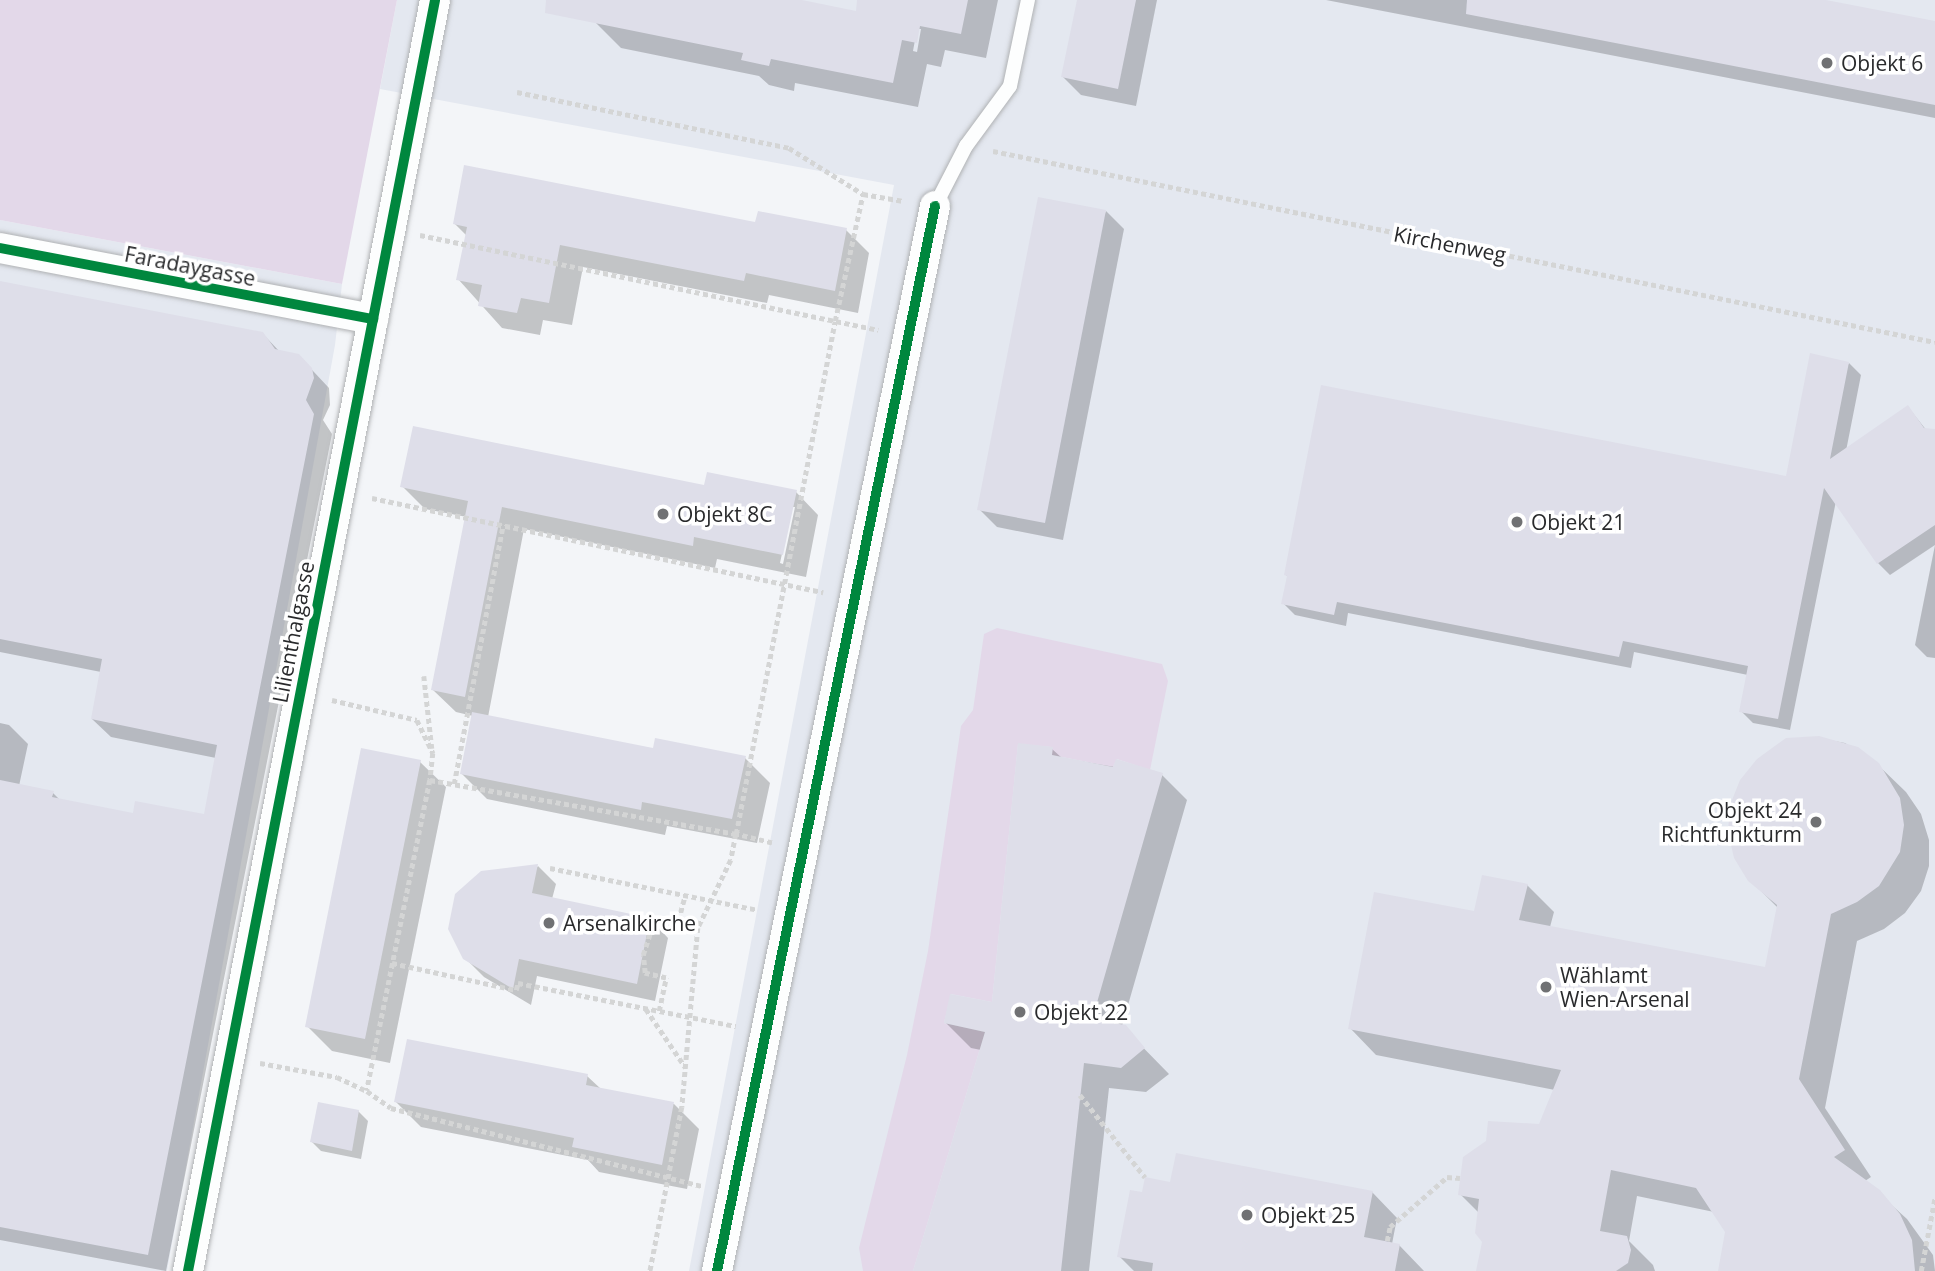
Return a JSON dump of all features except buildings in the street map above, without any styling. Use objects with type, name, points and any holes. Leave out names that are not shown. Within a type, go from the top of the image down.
[{"type":"street","name":"Lilienthalgasse","points":[[188,1271],[435,0]]},
{"type":"street","points":[[717,1271],[935,206]]},
{"type":"street","name":"Faradaygasse","points":[[0,248],[373,319]]},
{"type":"lane","points":[[935,206],[966,146],[1010,86],[1028,0]]},
{"type":"path","points":[[517,92],[789,148],[863,194],[935,206]]},
{"type":"path","points":[[650,1271],[669,1179],[686,1069],[698,928],[731,860],[835,321],[863,194]]},
{"type":"path","points":[[392,229],[908,336]]},
{"type":"path","points":[[340,492],[854,598]]},
{"type":"path","points":[[454,784],[503,525]]},
{"type":"path","points":[[367,1091],[430,780],[433,753],[424,676]]},
{"type":"path","points":[[301,693],[417,720],[433,753]]},
{"type":"path","points":[[430,780],[736,834],[803,850]]},
{"type":"path","points":[[550,868],[790,916]]},
{"type":"path","points":[[659,1011],[666,978],[645,973],[643,955],[653,925],[676,929],[685,896]]},
{"type":"path","points":[[392,963],[516,990],[519,984],[766,1032]]},
{"type":"path","points":[[646,1008],[686,1069]]},
{"type":"path","points":[[230,1057],[337,1077],[367,1091],[391,1108],[733,1193]]},
{"type":"path","points":[[1080,1095],[1145,1177]]},
{"type":"path","points":[[1387,1241],[1390,1227],[1447,1177],[1460,1178]]},
{"type":"path","points":[[1921,1271],[1935,1197]]},
{"type":"shaded area","points":[[0,0],[397,0],[342,284],[0,220]]},
{"type":"shaded area","points":[[397,0],[1935,0],[1935,1271],[689,1271],[894,185],[380,89]]},
{"type":"shaded area","points":[[0,220],[342,284],[335,345],[167,1271],[0,1271]]},
{"type":"shaded area","points":[[997,628],[1162,664],[1168,681],[1150,770],[1117,759],[1113,767],[1052,755],[1052,747],[1018,744],[992,1002],[951,994],[944,1023],[985,1032],[913,1271],[863,1271],[859,1248],[907,1055],[928,951],[961,726],[973,710],[984,634]]},
{"type":"cycle path","points":[[188,1271],[435,0]]},
{"type":"cycle path","points":[[717,1271],[935,206]]},
{"type":"cycle path","points":[[0,248],[373,319]]},
{"type":"place","name":"Objekt 6","points":[[1827,63]]},
{"type":"place","name":"Objekt 8C","points":[[663,514]]},
{"type":"place","name":"Objekt 21","points":[[1517,522]]},
{"type":"place","name":"Objekt 24 Richtfunkturm","points":[[1816,822]]},
{"type":"place","name":"Arsenalkirche","points":[[549,923]]},
{"type":"place","name":"Wählamt Wien-Arsenal","points":[[1546,987]]},
{"type":"place","name":"Objekt 22","points":[[1020,1012]]},
{"type":"place","name":"Objekt 25","points":[[1247,1215]]}]
